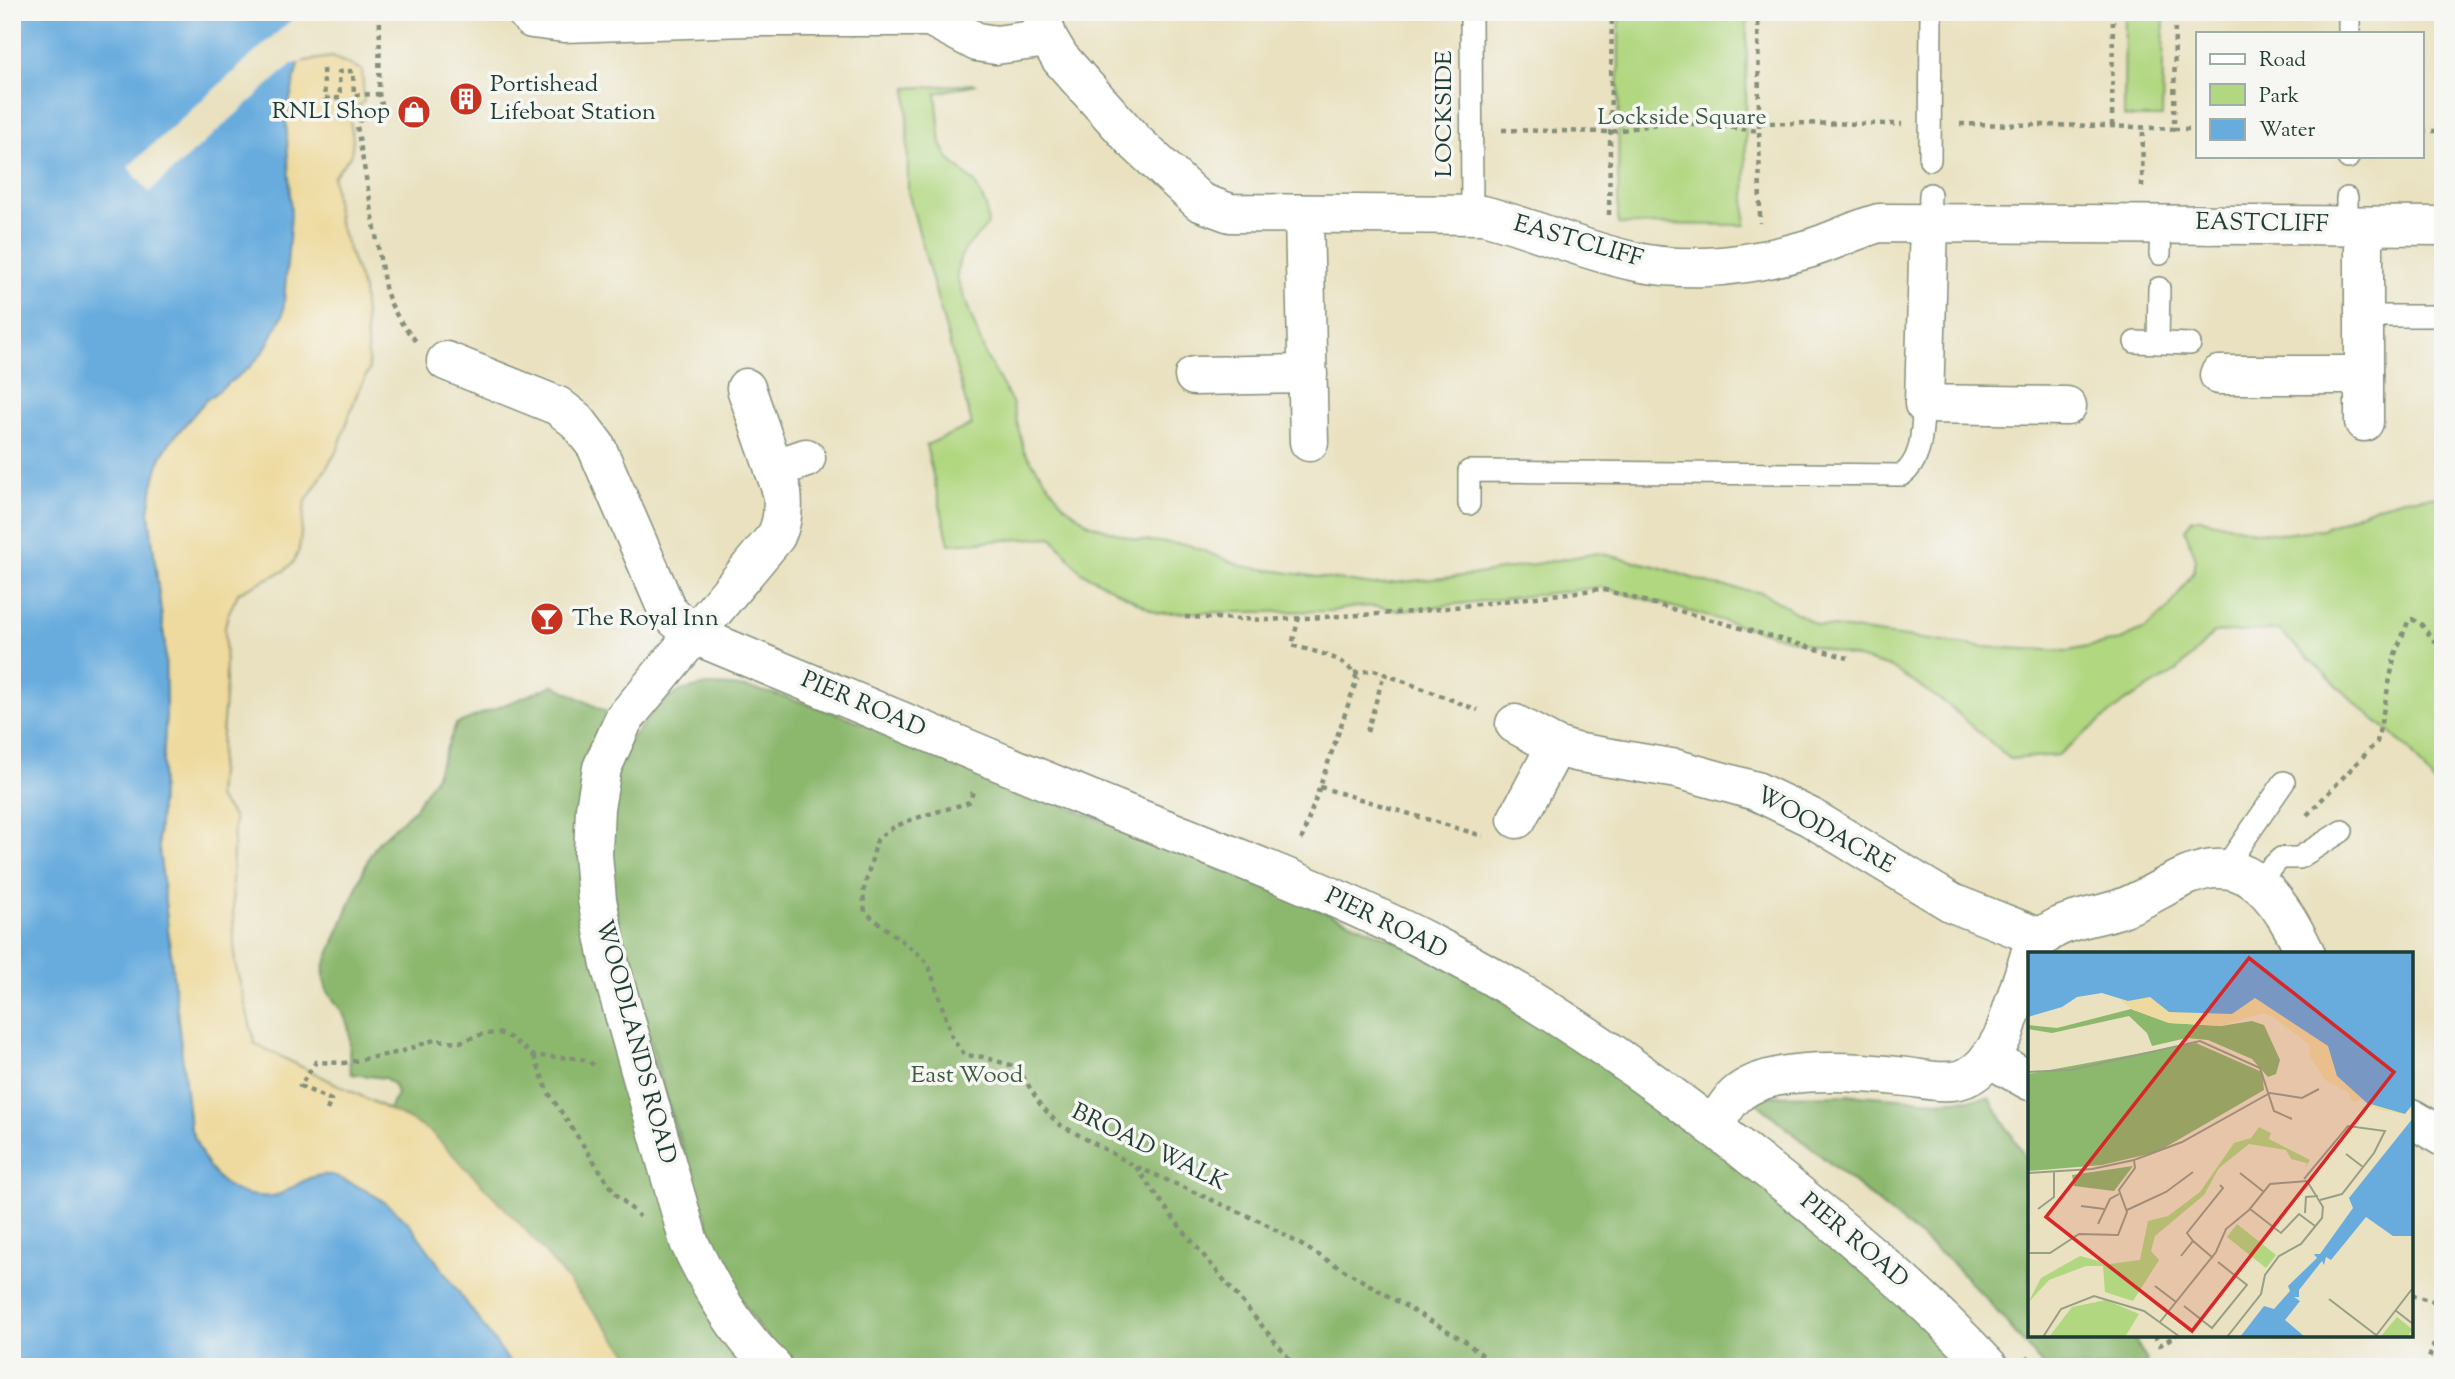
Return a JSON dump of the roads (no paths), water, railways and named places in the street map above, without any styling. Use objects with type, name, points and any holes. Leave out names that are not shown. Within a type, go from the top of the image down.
[{"type":"street","name":"EASTCLIFF","points":[[526,12],[532,19],[564,23],[736,18],[930,17],[977,42],[996,45],[1044,25],[1067,67],[1134,141],[1200,202],[1212,208],[1230,213],[1304,215],[1483,215],[1521,225],[1572,246],[1632,262],[1666,266],[1701,267],[1809,249],[1879,223],[1929,209],[2154,234],[2353,216],[2443,226]]},
{"type":"street","points":[[1929,209],[1924,404],[2067,406]]},
{"type":"street","points":[[1304,215],[1309,442]]},
{"type":"street","name":"EASTCLIFF","points":[[2353,216],[2364,316],[2364,422]]},
{"type":"street","name":"PIER ROAD","points":[[433,354],[558,406],[577,421],[597,446],[668,612],[692,634],[1304,884],[1439,948],[1553,1015],[1629,1065],[1713,1126],[1805,1199],[1917,1294],[1989,1367]]},
{"type":"street","points":[[1194,376],[1308,374]]},
{"type":"street","points":[[2218,375],[2364,375]]},
{"type":"street","points":[[692,634],[776,536],[780,527],[790,463],[746,388]]},
{"type":"street","name":"WOODLANDS ROAD","points":[[692,634],[624,719],[602,768],[595,808],[593,854],[597,900],[610,965],[689,1242],[710,1285],[733,1321],[773,1367]]},
{"type":"street","name":"WOODACRE","points":[[1515,724],[1556,746],[1584,754],[1702,775],[1756,791],[1810,817],[2034,949]]},
{"type":"street","points":[[1517,819],[1556,746]]},
{"type":"street","points":[[2034,949],[2054,928],[2125,907],[2190,875],[2208,870],[2240,875],[2281,907],[2305,952]]},
{"type":"street","points":[[1713,1126],[1735,1095],[1759,1081],[1816,1071],[1954,1081],[1966,1078],[1989,1058],[2004,1034],[2028,966]]},
{"type":"street","points":[[1989,1058],[2028,1080]]},
{"type":"street","points":[[2413,1119],[2443,1137]]},
{"type":"lane","name":"LOCKSIDE","points":[[1471,12],[1472,216]]},
{"type":"lane","points":[[1930,160],[1931,12]]},
{"type":"lane","points":[[2348,32],[2349,12]]},
{"type":"lane","points":[[2158,343],[2159,288]]},
{"type":"lane","points":[[2364,316],[2439,316]]},
{"type":"lane","points":[[2135,342],[2190,344]]},
{"type":"lane","points":[[1469,504],[1469,471],[1902,475],[1917,457],[1924,404]]},
{"type":"lane","points":[[2240,875],[2284,782]]},
{"type":"lane","points":[[2240,875],[2281,858],[2299,858],[2342,831]]},
{"type":"water","points":[[12,12],[310,12],[286,117],[291,215],[283,315],[264,351],[250,367],[205,401],[170,442],[160,459],[149,512],[165,644],[166,714],[158,839],[190,1127],[211,1170],[227,1186],[238,1191],[250,1195],[274,1196],[309,1178],[331,1175],[386,1203],[408,1222],[513,1367],[12,1367]]},
{"type":"place","name":"Portishead Lifeboat Station","points":[[466,99]]},
{"type":"place","name":"RNLI Shop","points":[[414,112]]},
{"type":"place","name":"The Royal Inn","points":[[547,619]]},
{"type":"park label","name":"Lockside Square","points":[[1682,118]]},
{"type":"park label","name":"East Wood","points":[[967,1076]]}]
